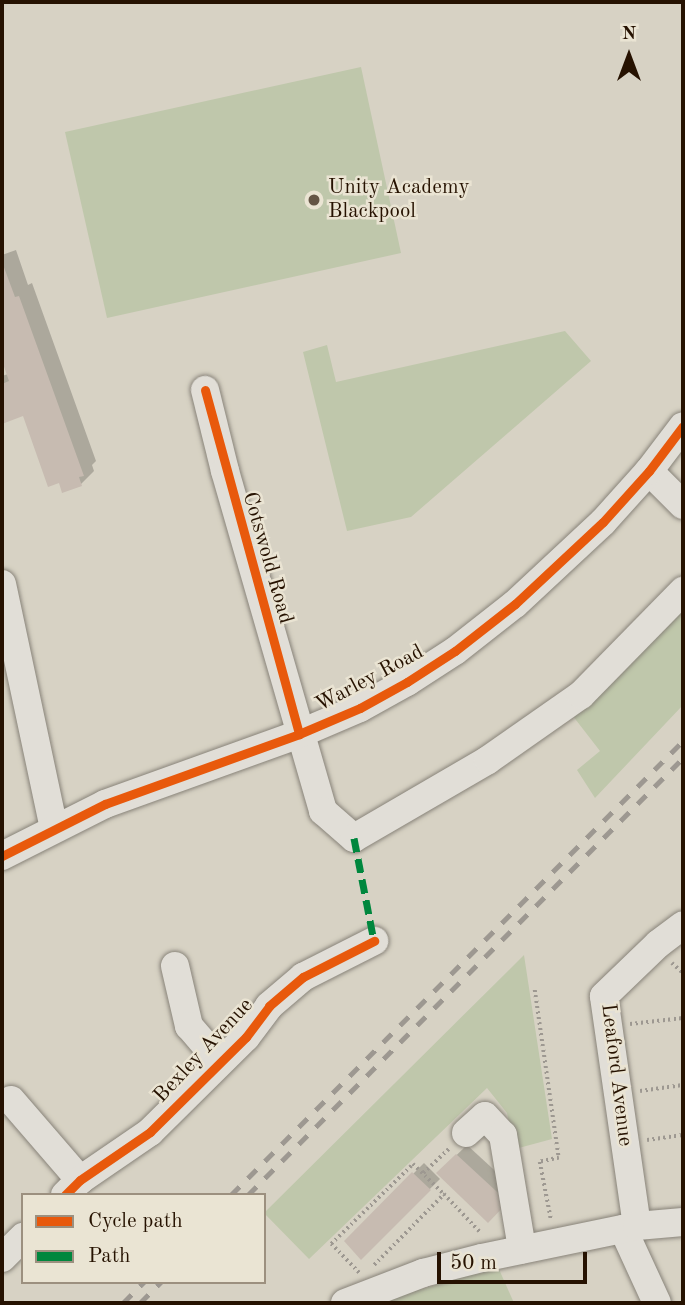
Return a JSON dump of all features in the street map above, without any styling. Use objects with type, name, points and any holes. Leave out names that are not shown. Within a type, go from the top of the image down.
[{"type":"street","name":"Cotswold Road","points":[[205,390],[299,734],[323,811],[354,838],[488,760],[581,695],[683,591]]},
{"type":"street","name":"Warley Road","points":[[2,856],[54,829],[150,786],[299,734],[360,708],[455,652],[525,595],[603,522],[649,471],[683,426]]},
{"type":"street","points":[[649,471],[683,505]]},
{"type":"street","points":[[3,592],[54,829]]},
{"type":"street","name":"Leaford Avenue","points":[[657,1303],[630,1228],[625,1143],[604,996],[658,944],[683,925]]},
{"type":"street","name":"Bexley Avenue","points":[[72,1187],[150,1132],[246,1037],[270,1006],[303,977],[374,941]]},
{"type":"street","points":[[175,965],[189,1026],[219,1061]]},
{"type":"street","points":[[11,1100],[72,1187]]},
{"type":"street","points":[[466,1133],[485,1116],[503,1135],[522,1249]]},
{"type":"street","points":[[355,1293],[423,1273],[556,1241],[683,1222]]},
{"type":"street","points":[[2,1258],[21,1239]]},
{"type":"path","points":[[535,990],[559,1158],[540,1162],[556,1241]]},
{"type":"path","points":[[608,1026],[683,1017]]},
{"type":"path","points":[[618,1095],[683,1086]]},
{"type":"path","points":[[423,1173],[466,1133]]},
{"type":"path","points":[[625,1143],[683,1135]]},
{"type":"path","points":[[444,1195],[355,1293],[331,1244],[413,1164],[423,1173],[479,1231]]},
{"type":"green space","points":[[361,67],[401,253],[107,318],[65,132]]},
{"type":"green space","points":[[565,331],[591,361],[411,517],[347,531],[303,352],[327,345],[336,382]]},
{"type":"green space","points":[[683,603],[683,705],[595,798],[577,770],[600,751],[569,711]]},
{"type":"green space","points":[[524,955],[552,1139],[515,1149],[507,1113],[487,1088],[309,1259],[266,1215],[266,1211]]},
{"type":"green space","points":[[498,1267],[514,1303],[376,1303],[383,1300]]},
{"type":"building","points":[[2,262],[15,297],[19,296],[84,476],[79,477],[82,486],[62,493],[59,483],[48,487],[23,416],[2,424],[2,384],[9,381],[2,361]]},
{"type":"building","points":[[456,1154],[508,1202],[488,1223],[436,1173]]},
{"type":"building","points":[[412,1172],[431,1190],[361,1260],[344,1241]]},
{"type":"railway","points":[[233,1193],[683,741]]},
{"type":"railway","points":[[250,1193],[683,758]]},
{"type":"railway","points":[[123,1303],[142,1284]]},
{"type":"railway","points":[[140,1303],[159,1284]]},
{"type":"marked path","points":[[354,838],[374,941]]},
{"type":"cycle path","points":[[205,390],[299,734]]},
{"type":"cycle path","points":[[2,856],[105,804],[299,734],[360,708],[407,682],[455,651],[515,604],[603,522],[649,471],[683,426]]},
{"type":"cycle path","points":[[67,1193],[80,1180],[150,1132],[246,1037],[269,1006],[303,977],[374,941]]},
{"type":"place","name":"Unity Academy Blackpool","points":[[314,200]]}]
